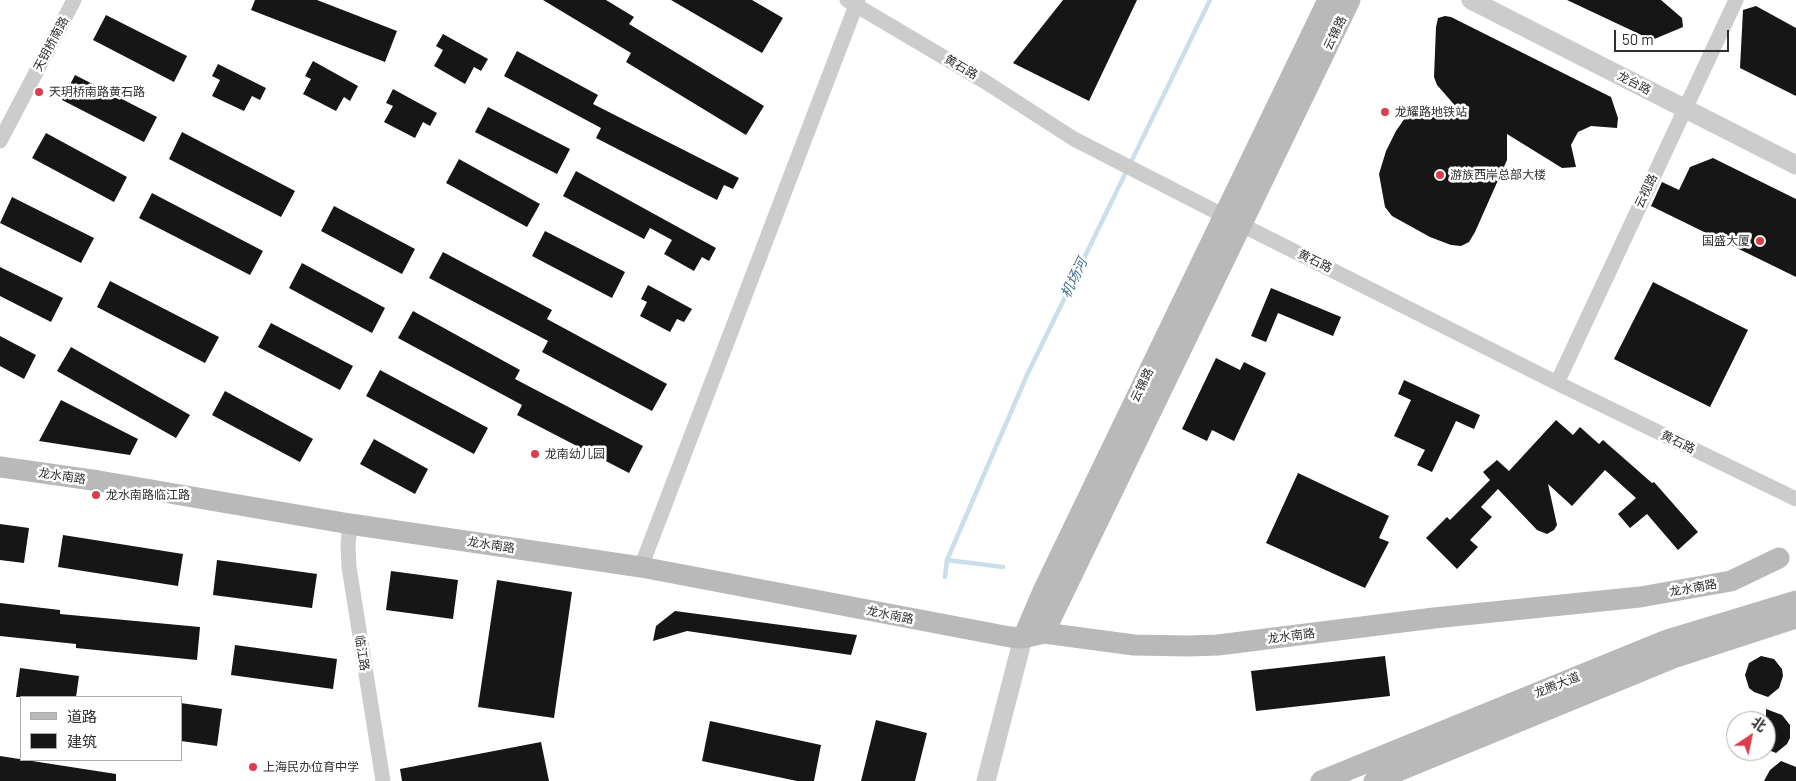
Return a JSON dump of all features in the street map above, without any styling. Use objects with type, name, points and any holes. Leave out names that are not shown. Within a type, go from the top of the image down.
[{"type":"main road","name":"云锦路","points":[[1044,633],[1233,220],[1328,0]]},
{"type":"main road","name":"云锦路","points":[[1023,638],[1043,592],[1233,220],[1350,0]]},
{"type":"main road","name":"龙水南路","points":[[0,467],[350,524],[641,567],[1023,638],[1044,633],[1134,645],[1180,647],[1218,644],[1434,618],[1640,597],[1731,581],[1779,558]]},
{"type":"main road","name":"龙腾大道","points":[[1321,781],[1667,640],[1796,600]]},
{"type":"main road","name":"龙腾大道","points":[[1374,781],[1673,658],[1796,618]]},
{"type":"street","name":"天钥桥南路","points":[[0,141],[74,0]]},
{"type":"street","name":"龙台路","points":[[1472,0],[1796,165]]},
{"type":"street","name":"云视路","points":[[1557,383],[1736,0]]},
{"type":"street","name":"黄石路","points":[[854,2],[984,80],[1074,139],[1557,383],[1796,499]]},
{"type":"street","points":[[641,567],[854,2]]},
{"type":"street","name":"临江路","points":[[350,524],[348,545],[349,567],[382,781]]},
{"type":"street","name":"云锦路","points":[[986,781],[1023,638]]},
{"type":"building","points":[[255,0],[317,0],[397,31],[385,62],[251,10]]},
{"type":"building","points":[[543,0],[606,0],[634,17],[629,24],[764,106],[746,135],[626,62],[631,53]]},
{"type":"building","points":[[671,0],[752,0],[783,18],[762,53]]},
{"type":"building","points":[[1063,0],[1137,0],[1089,101],[1013,63]]},
{"type":"building","points":[[1567,0],[1661,0],[1682,18],[1683,27],[1652,40]]},
{"type":"building","points":[[1756,6],[1796,28],[1796,96],[1740,68],[1743,10]]},
{"type":"building","points":[[106,15],[187,56],[174,82],[93,40]]},
{"type":"building","points":[[1451,17],[1611,97],[1618,118],[1617,128],[1591,126],[1578,132],[1571,145],[1576,167],[1562,168],[1507,134],[1507,160],[1475,232],[1469,242],[1461,246],[1451,245],[1430,237],[1392,216],[1385,207],[1379,174],[1386,151],[1396,131],[1407,115],[1414,109],[1424,107],[1465,117],[1437,85],[1434,77],[1436,27],[1438,18]]},
{"type":"building","points":[[443,34],[488,59],[481,71],[474,67],[465,84],[434,66],[443,50],[436,46]]},
{"type":"building","points":[[517,51],[598,95],[593,104],[739,178],[733,189],[724,185],[717,200],[596,138],[601,128],[504,76]]},
{"type":"building","points":[[313,61],[358,86],[350,101],[344,97],[336,111],[303,94],[311,79],[305,76]]},
{"type":"building","points":[[218,64],[266,88],[260,100],[252,96],[244,111],[212,96],[220,80],[212,76]]},
{"type":"building","points":[[75,75],[157,117],[144,142],[62,100]]},
{"type":"building","points":[[393,89],[437,113],[430,126],[423,122],[415,138],[384,122],[393,106],[386,103]]},
{"type":"building","points":[[488,107],[570,149],[557,174],[475,132]]},
{"type":"building","points":[[182,132],[295,191],[281,217],[169,159]]},
{"type":"building","points":[[46,133],[127,177],[114,202],[32,158]]},
{"type":"building","name":"国盛大厦","points":[[1713,158],[1796,199],[1796,277],[1651,206],[1662,182],[1679,190],[1690,167]]},
{"type":"building","points":[[459,159],[540,204],[527,227],[446,183]]},
{"type":"building","points":[[576,171],[716,248],[709,261],[702,257],[694,271],[664,254],[672,240],[650,228],[644,239],[563,196]]},
{"type":"building","points":[[152,193],[263,251],[250,275],[139,218]]},
{"type":"building","points":[[12,197],[94,238],[81,263],[0,223]]},
{"type":"building","points":[[334,206],[415,249],[402,274],[321,231]]},
{"type":"building","points":[[545,231],[625,272],[612,298],[532,256]]},
{"type":"building","points":[[443,252],[552,310],[547,319],[667,384],[652,411],[542,352],[548,341],[429,278]]},
{"type":"building","points":[[302,263],[385,308],[372,333],[289,288]]},
{"type":"building","points":[[0,267],[63,298],[51,322],[0,296]]},
{"type":"building","points":[[110,281],[219,337],[205,363],[97,307]]},
{"type":"building","points":[[1653,282],[1748,330],[1710,407],[1614,359]]},
{"type":"building","points":[[648,285],[692,309],[684,322],[677,319],[670,332],[640,316],[647,302],[641,299]]},
{"type":"building","points":[[1271,288],[1341,317],[1333,336],[1278,313],[1266,342],[1251,336]]},
{"type":"building","points":[[413,311],[520,370],[515,379],[643,446],[629,473],[517,415],[522,405],[398,338]]},
{"type":"building","points":[[271,323],[353,366],[340,390],[258,347]]},
{"type":"building","points":[[0,336],[36,355],[24,379],[0,366]]},
{"type":"building","points":[[71,347],[190,415],[176,438],[57,371]]},
{"type":"building","points":[[1216,358],[1240,370],[1244,362],[1266,373],[1234,441],[1212,430],[1207,441],[1182,429]]},
{"type":"building","points":[[380,370],[488,428],[474,454],[366,396]]},
{"type":"building","points":[[1404,380],[1480,415],[1474,429],[1456,421],[1432,472],[1417,465],[1425,450],[1394,436],[1411,400],[1398,394]]},
{"type":"building","points":[[225,391],[313,439],[300,462],[212,415]]},
{"type":"building","points":[[61,400],[138,439],[130,455],[39,441]]},
{"type":"building","points":[[1556,420],[1573,435],[1580,427],[1599,444],[1603,440],[1652,483],[1654,482],[1698,532],[1678,550],[1647,514],[1630,528],[1618,514],[1636,498],[1605,470],[1572,506],[1548,484],[1557,525],[1554,530],[1547,534],[1537,530],[1498,489],[1481,507],[1492,517],[1470,540],[1478,547],[1457,569],[1426,538],[1447,517],[1450,520],[1490,480],[1483,472],[1497,460],[1509,471]]},
{"type":"building","points":[[374,439],[428,469],[415,494],[360,464]]},
{"type":"building","points":[[1298,473],[1389,516],[1379,538],[1389,542],[1365,588],[1266,543]]},
{"type":"building","points":[[0,524],[29,528],[24,563],[0,560]]},
{"type":"building","points":[[63,535],[183,554],[178,586],[58,567]]},
{"type":"building","points":[[217,560],[317,574],[312,608],[213,595]]},
{"type":"building","points":[[391,571],[458,580],[453,619],[386,610]]},
{"type":"building","points":[[497,580],[572,592],[554,718],[478,707]]},
{"type":"building","points":[[0,603],[60,610],[60,614],[200,627],[197,660],[76,648],[76,644],[0,636]]},
{"type":"building","points":[[675,611],[857,635],[851,655],[687,631],[653,641],[656,626]]},
{"type":"building","points":[[235,645],[337,659],[333,689],[231,675]]},
{"type":"building","points":[[1385,656],[1390,696],[1256,711],[1251,671]]},
{"type":"building","points":[[1761,656],[1774,659],[1782,669],[1783,676],[1779,688],[1768,697],[1749,688],[1745,675],[1749,663]]},
{"type":"building","points":[[20,668],[79,676],[76,696],[16,697]]},
{"type":"building","points":[[182,703],[222,709],[217,746],[182,741]]},
{"type":"building","points":[[1776,713],[1782,715],[1790,725],[1790,738],[1787,744],[1776,753]]},
{"type":"building","points":[[876,720],[927,733],[915,781],[861,781]]},
{"type":"building","points":[[710,721],[821,745],[814,781],[797,781],[702,761]]},
{"type":"building","points":[[541,742],[549,781],[402,781],[400,769]]},
{"type":"building","points":[[0,756],[20,759],[20,761],[32,761],[116,774],[116,781],[0,781]]},
{"type":"building","points":[[1781,761],[1796,767],[1796,781],[1764,781],[1770,770]]},
{"type":"waterway","name":"机场河","points":[[945,577],[947,560],[1027,375],[1210,0]]},
{"type":"waterway","name":"机场河","points":[[947,560],[1003,567]]},
{"type":"place","name":"天玥桥南路黄石路","points":[[39,92]]},
{"type":"place","name":"龙耀路地铁站","points":[[1385,112]]},
{"type":"place","name":"游族西岸总部大楼","points":[[1440,175]]},
{"type":"place","name":"国盛大厦","points":[[1760,241]]},
{"type":"place","name":"龙南幼儿园","points":[[535,454]]},
{"type":"place","name":"龙水南路临江路","points":[[96,495]]},
{"type":"place","name":"上海民办位育中学","points":[[253,767]]}]
